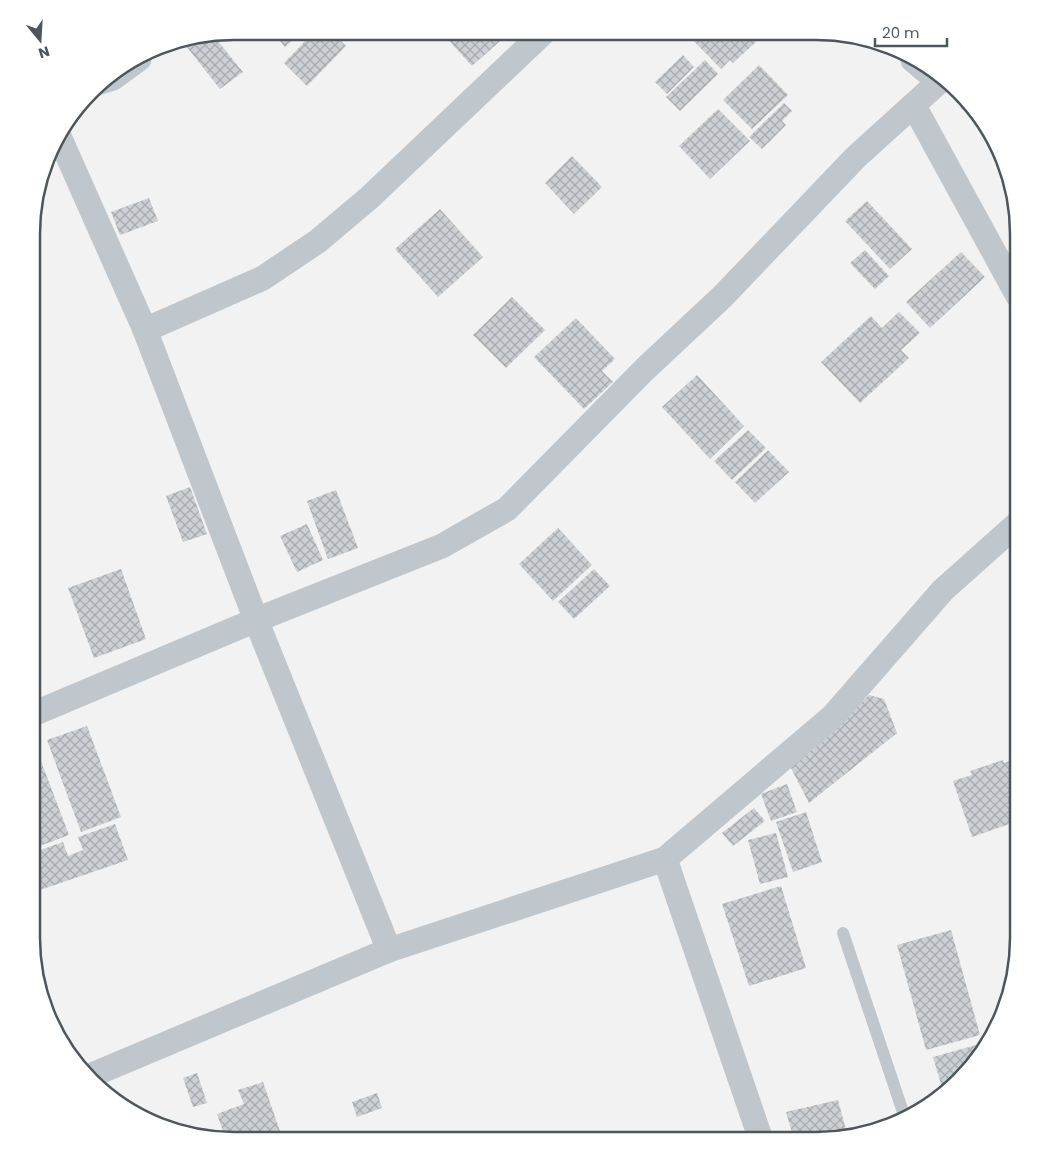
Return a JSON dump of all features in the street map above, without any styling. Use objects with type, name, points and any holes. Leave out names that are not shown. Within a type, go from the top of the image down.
[{"type":"street","points":[[145,330],[263,278],[318,241],[369,198],[536,40]]},
{"type":"street","points":[[40,711],[256,620],[442,546],[507,509],[646,369],[722,297],[856,157],[938,83]]},
{"type":"street","points":[[914,106],[1010,281]]},
{"type":"street","points":[[62,144],[145,330],[256,620],[389,950]]},
{"type":"street","points":[[96,1074],[389,950],[665,859],[833,716],[943,590],[1010,530]]},
{"type":"street","points":[[665,859],[758,1132]]},
{"type":"lane","points":[[844,933],[903,1112]]},
{"type":"building","points":[[279,40],[293,40],[285,47]]},
{"type":"building","points":[[306,40],[340,40],[346,46],[307,86],[284,63]]},
{"type":"building","points":[[448,40],[501,40],[472,66]]},
{"type":"building","points":[[693,40],[754,40],[756,42],[733,63],[730,60],[721,69]]},
{"type":"building","points":[[218,41],[243,72],[220,89],[186,46]]},
{"type":"building","points":[[683,55],[694,67],[667,94],[655,82]]},
{"type":"building","points":[[705,60],[718,74],[680,111],[666,97]]},
{"type":"building","points":[[759,65],[788,95],[752,129],[723,100]]},
{"type":"building","points":[[784,103],[792,111],[782,121],[786,125],[762,149],[749,137]]},
{"type":"building","points":[[961,105],[971,117],[960,107]]},
{"type":"building","points":[[718,109],[750,141],[710,179],[679,146]]},
{"type":"building","points":[[572,156],[602,187],[574,214],[545,183]]},
{"type":"building","points":[[149,198],[158,221],[120,235],[111,212]]},
{"type":"building","points":[[867,201],[912,249],[890,269],[845,221]]},
{"type":"building","points":[[440,209],[483,257],[438,297],[395,249]]},
{"type":"building","points":[[865,250],[889,276],[875,289],[850,263]]},
{"type":"building","points":[[961,252],[985,277],[930,328],[906,302]]},
{"type":"building","points":[[512,297],[545,330],[506,368],[473,335]]},
{"type":"building","points":[[899,312],[920,333],[901,350],[909,358],[860,403],[821,362],[871,316],[882,328]]},
{"type":"building","points":[[576,318],[615,359],[602,371],[613,382],[584,409],[534,357]]},
{"type":"building","points":[[697,375],[744,426],[710,459],[662,407]]},
{"type":"building","points":[[748,430],[766,448],[732,480],[714,461]]},
{"type":"building","points":[[768,450],[789,472],[755,503],[735,482]]},
{"type":"building","points":[[190,487],[207,534],[183,542],[166,496]]},
{"type":"building","points":[[336,490],[358,548],[328,559],[307,501]]},
{"type":"building","points":[[307,524],[323,560],[297,572],[280,536]]},
{"type":"building","points":[[558,528],[592,565],[553,601],[519,564]]},
{"type":"building","points":[[121,569],[146,639],[94,658],[68,588]]},
{"type":"building","points":[[594,569],[610,586],[574,619],[558,602]]},
{"type":"building","points":[[869,695],[884,699],[897,733],[809,803],[791,768]]},
{"type":"building","points":[[87,726],[121,817],[81,832],[47,740]]},
{"type":"building","points":[[40,759],[69,835],[40,846]]},
{"type":"building","points":[[1003,760],[1004,763],[1010,761],[1010,824],[972,837],[953,781],[972,775],[970,771]]},
{"type":"building","points":[[787,784],[797,812],[771,821],[761,794]]},
{"type":"building","points":[[754,808],[765,821],[733,846],[722,833]]},
{"type":"building","points":[[806,812],[822,862],[793,872],[776,822]]},
{"type":"building","points":[[115,824],[128,860],[40,890],[40,850],[63,842],[68,856],[83,850],[78,837]]},
{"type":"building","points":[[776,833],[788,877],[760,884],[748,840]]},
{"type":"building","points":[[781,886],[806,968],[749,986],[722,904]]},
{"type":"building","points":[[951,930],[980,1035],[926,1050],[897,945]]},
{"type":"building","points":[[978,1045],[962,1066],[942,1086],[933,1057]]},
{"type":"building","points":[[197,1073],[207,1103],[193,1107],[183,1078]]},
{"type":"building","points":[[263,1082],[280,1132],[223,1132],[217,1114],[244,1104],[238,1090]]},
{"type":"building","points":[[377,1093],[382,1108],[357,1117],[352,1102]]},
{"type":"building","points":[[838,1100],[846,1129],[829,1132],[792,1132],[786,1112]]}]
